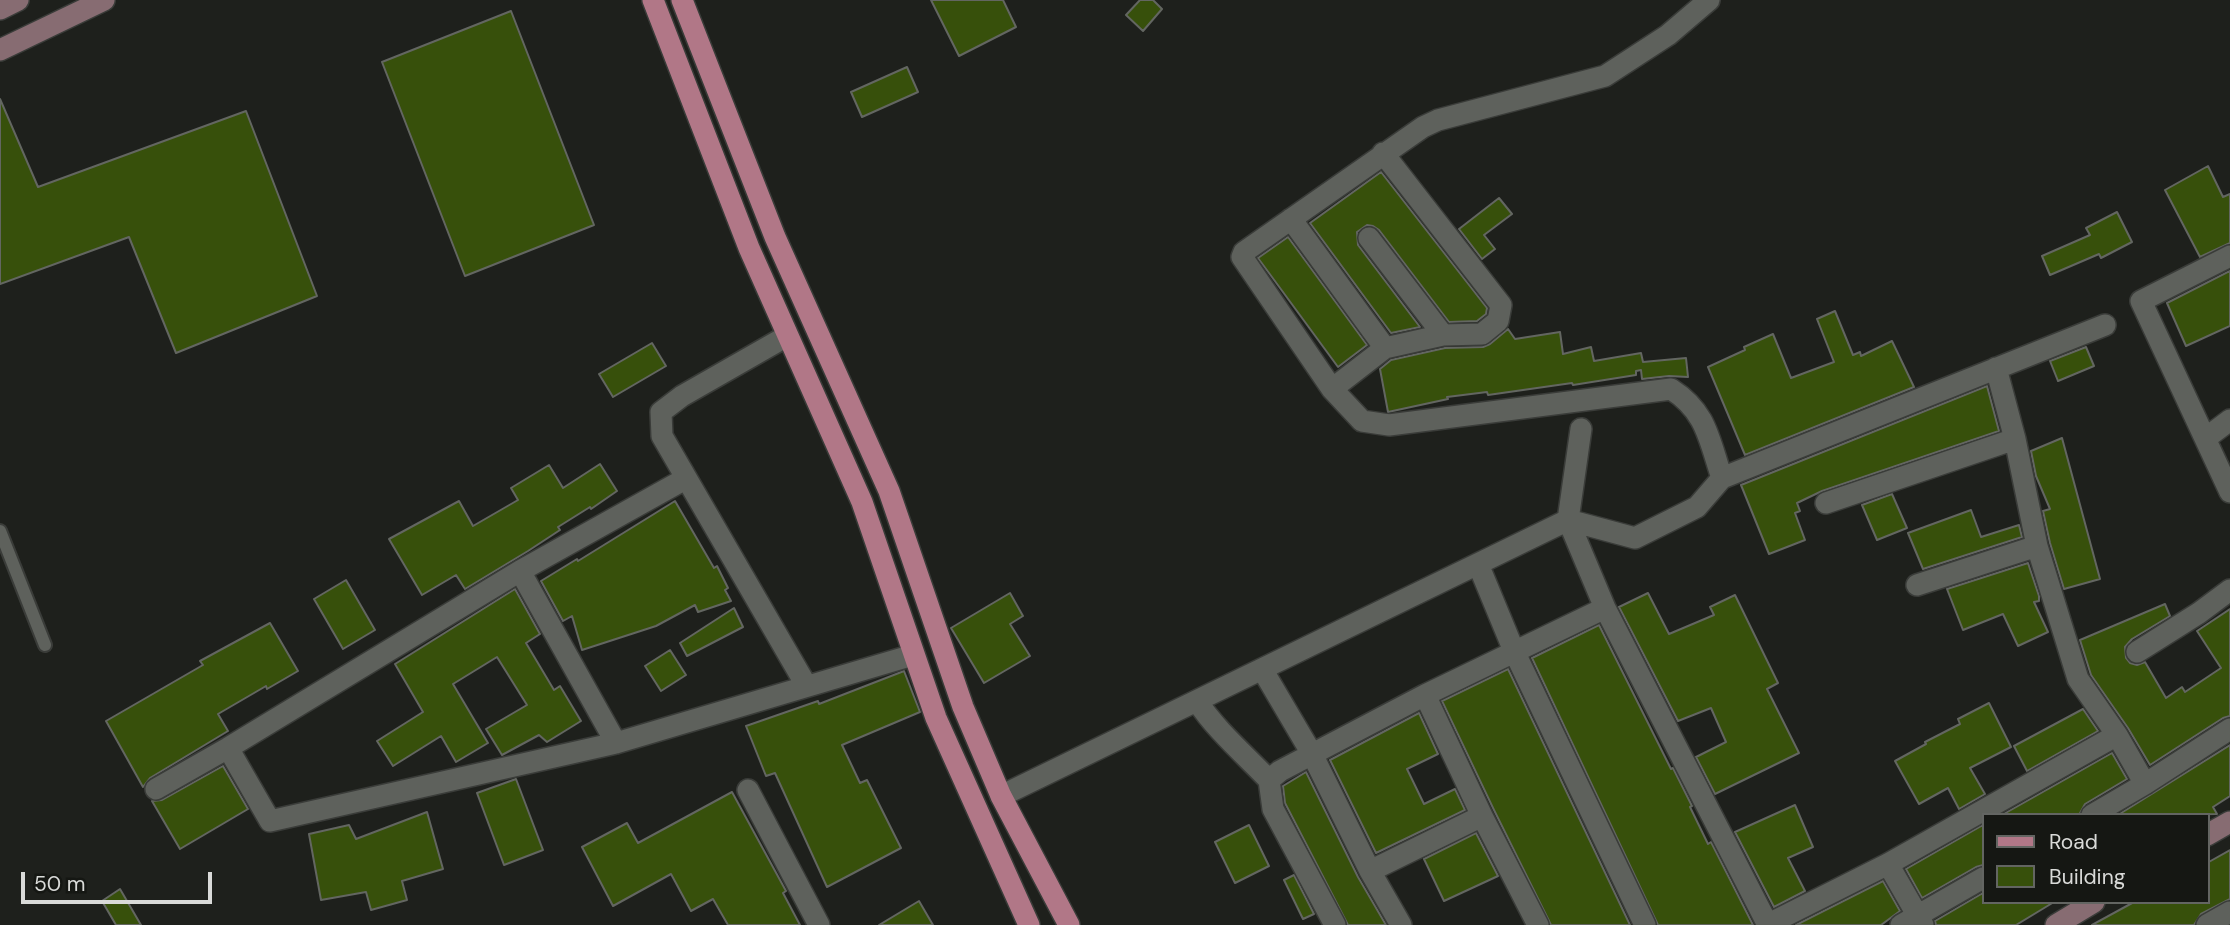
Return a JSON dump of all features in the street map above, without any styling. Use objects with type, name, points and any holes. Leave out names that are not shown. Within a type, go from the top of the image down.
[{"type":"main road","points":[[0,9],[17,0]]},
{"type":"main road","points":[[0,50],[104,0]]},
{"type":"main road","points":[[653,0],[730,201],[862,502],[914,655],[956,765],[1029,925]]},
{"type":"main road","points":[[682,0],[775,237],[889,491],[963,707],[1002,796],[1069,925]]},
{"type":"main road","points":[[2209,834],[2230,822]]},
{"type":"main road","points":[[2056,925],[2091,904]]},
{"type":"street","points":[[1709,0],[1668,35],[1605,76],[1438,120],[1423,127],[1291,219],[1242,257],[1332,389],[1362,421],[1389,425],[1671,389],[1688,400],[1700,416],[1722,478]]},
{"type":"street","points":[[1332,389],[1385,348],[1443,335],[1482,334],[1498,321],[1502,305],[1383,153]]},
{"type":"street","points":[[1291,219],[1385,348]]},
{"type":"street","points":[[1369,238],[1443,335]]},
{"type":"street","points":[[2230,256],[2141,301],[2230,492]]},
{"type":"street","points":[[1002,796],[1568,520],[1635,538],[1697,508],[1722,478],[2105,325]]},
{"type":"street","points":[[787,336],[682,396],[661,412],[662,436],[806,685]]},
{"type":"street","points":[[1997,368],[2037,546],[2078,679],[2117,735],[2145,784]]},
{"type":"street","points":[[2206,438],[2230,420]]},
{"type":"street","points":[[1581,429],[1568,520],[1605,608],[1767,925],[1888,864],[2117,735]]},
{"type":"street","points":[[1826,503],[2015,439]]},
{"type":"street","points":[[156,789],[520,571],[685,479]]},
{"type":"street","points":[[1917,585],[2037,546]]},
{"type":"street","points":[[1478,564],[1514,651],[1644,925]]},
{"type":"street","points":[[520,571],[615,743]]},
{"type":"street","points":[[2137,652],[2230,590]]},
{"type":"street","points":[[1269,780],[1280,771],[1425,695],[1605,608]]},
{"type":"street","points":[[228,748],[270,821],[615,743],[914,655]]},
{"type":"street","points":[[1262,669],[1312,754],[1370,871],[1401,925]]},
{"type":"street","points":[[1425,695],[1482,816],[1538,925]]},
{"type":"street","points":[[1197,701],[1211,723],[1228,736],[1269,780],[1273,809],[1335,925]]},
{"type":"street","points":[[2095,813],[2230,729]]},
{"type":"street","points":[[748,790],[819,925]]},
{"type":"street","points":[[1370,871],[1482,816]]},
{"type":"street","points":[[1888,864],[1914,922],[1982,879]]},
{"type":"street","points":[[2207,925],[2230,912]]},
{"type":"lane","points":[[0,531],[46,645]]},
{"type":"building","points":[[931,0],[1003,0],[1016,27],[959,56]]},
{"type":"building","points":[[1140,0],[1153,0],[1162,9],[1143,31],[1126,15]]},
{"type":"building","points":[[511,11],[594,225],[465,276],[382,62]]},
{"type":"building","points":[[907,67],[918,92],[862,117],[851,92]]},
{"type":"building","points":[[0,99],[38,187],[246,111],[317,296],[176,353],[129,237],[0,284]]},
{"type":"building","points":[[2208,166],[2223,197],[2230,194],[2230,243],[2200,257],[2165,190]]},
{"type":"building","points":[[1381,172],[1487,308],[1486,314],[1477,321],[1449,322],[1379,230],[1367,225],[1357,232],[1358,245],[1420,327],[1391,333],[1310,223]]},
{"type":"building","points":[[1499,198],[1512,214],[1484,235],[1495,249],[1482,259],[1459,229]]},
{"type":"building","points":[[2117,212],[2132,242],[2101,258],[2099,254],[2050,275],[2042,256],[2090,235],[2086,228]]},
{"type":"building","points":[[1288,237],[1367,345],[1338,367],[1258,258]]},
{"type":"building","points":[[2230,271],[2230,326],[2186,346],[2167,303]]},
{"type":"building","points":[[1835,311],[1853,355],[1860,352],[1861,356],[1892,341],[1914,387],[1745,455],[1708,367],[1773,334],[1791,378],[1834,362],[1817,319]]},
{"type":"building","points":[[1508,329],[1515,339],[1560,332],[1563,354],[1591,347],[1594,361],[1641,353],[1643,362],[1686,358],[1688,377],[1642,379],[1641,370],[1636,371],[1636,375],[1573,385],[1447,397],[1448,399],[1388,412],[1380,369],[1391,360],[1445,348],[1483,347]]},
{"type":"building","points":[[652,343],[666,366],[613,397],[599,374]]},
{"type":"building","points":[[2086,347],[2094,366],[2058,381],[2050,361]]},
{"type":"building","points":[[1987,386],[1999,431],[1822,491],[1797,503],[1800,511],[1795,513],[1805,540],[1769,554],[1741,485]]},
{"type":"building","points":[[2062,438],[2100,579],[2064,589],[2043,511],[2050,509],[2036,476],[2031,451]]},
{"type":"building","points":[[600,464],[617,491],[558,527],[560,530],[528,551],[465,589],[456,575],[422,595],[389,539],[459,501],[473,526],[518,500],[511,488],[549,465],[563,488]]},
{"type":"building","points":[[1892,494],[1907,528],[1877,540],[1862,505]]},
{"type":"building","points":[[675,501],[714,568],[717,566],[731,601],[698,612],[695,605],[656,626],[582,650],[572,616],[563,621],[541,581]]},
{"type":"building","points":[[1971,510],[1981,537],[2019,525],[2022,537],[1923,569],[1908,533]]},
{"type":"building","points":[[2028,563],[2039,596],[2039,601],[2034,602],[2048,632],[2018,646],[2003,614],[1963,630],[1947,589]]},
{"type":"building","points":[[346,580],[375,630],[343,649],[314,599]]},
{"type":"building","points":[[515,589],[540,634],[526,643],[554,690],[560,686],[581,721],[547,742],[539,735],[502,755],[486,729],[527,705],[497,657],[453,684],[488,743],[456,762],[441,736],[393,766],[377,741],[423,712],[395,664]]},
{"type":"building","points":[[1010,593],[1023,616],[1010,624],[1030,656],[984,683],[951,628]]},
{"type":"building","points":[[1648,593],[1669,634],[1714,615],[1710,607],[1735,595],[1778,683],[1767,689],[1799,753],[1715,794],[1696,757],[1726,742],[1711,708],[1678,721],[1619,607]]},
{"type":"building","points":[[2165,604],[2170,616],[2132,639],[2125,647],[2126,658],[2137,665],[2145,662],[2166,698],[2182,687],[2185,692],[2221,668],[2197,631],[2230,609],[2230,716],[2150,765],[2091,675],[2080,640]]},
{"type":"building","points":[[734,608],[743,627],[687,656],[680,643]]},
{"type":"building","points":[[270,623],[298,671],[218,714],[228,731],[150,778],[143,787],[106,721],[203,665],[200,661]]},
{"type":"building","points":[[1599,625],[1692,806],[1690,807],[1708,844],[1711,842],[1753,925],[1658,925],[1532,658]]},
{"type":"building","points":[[670,650],[686,675],[661,691],[645,666]]},
{"type":"building","points":[[1508,669],[1630,925],[1551,925],[1442,701]]},
{"type":"building","points":[[904,671],[920,712],[842,745],[860,783],[867,780],[901,848],[827,887],[775,773],[766,776],[746,726],[818,701],[819,704]]},
{"type":"building","points":[[1989,703],[2011,747],[1970,768],[1985,794],[1959,809],[1948,788],[1919,804],[1895,761],[1960,724],[1958,719]]},
{"type":"building","points":[[2083,709],[2098,731],[2027,771],[2014,746]]},
{"type":"building","points":[[1419,713],[1438,754],[1407,769],[1424,804],[1455,789],[1465,810],[1376,853],[1330,760]]},
{"type":"building","points":[[2230,745],[2230,796],[2213,807],[2217,814],[2121,813]]},
{"type":"building","points":[[2112,753],[2127,779],[2085,804],[2080,813],[2006,813]]},
{"type":"building","points":[[223,766],[248,809],[180,849],[152,801],[162,800]]},
{"type":"building","points":[[1306,772],[1358,877],[1386,925],[1348,925],[1285,803],[1283,786]]},
{"type":"building","points":[[516,779],[543,850],[504,865],[477,793]]},
{"type":"building","points":[[732,792],[786,891],[783,893],[800,925],[728,925],[713,899],[691,911],[671,874],[613,906],[582,847],[627,823],[638,843]]},
{"type":"building","points":[[1795,805],[1813,847],[1788,858],[1805,891],[1774,907],[1735,832]]},
{"type":"building","points":[[427,812],[443,869],[402,881],[407,900],[371,910],[366,892],[321,900],[309,834],[349,825],[356,839]]},
{"type":"building","points":[[1249,825],[1269,866],[1235,883],[1215,842]]},
{"type":"building","points":[[1982,826],[1982,865],[1922,898],[1906,869]]},
{"type":"building","points":[[1476,833],[1498,876],[1444,901],[1424,859]]},
{"type":"building","points":[[2230,850],[2230,899],[2201,914],[2194,925],[2092,925],[2130,904],[2209,904],[2209,862]]},
{"type":"building","points":[[1294,875],[1314,914],[1303,919],[1284,880]]},
{"type":"building","points":[[1883,881],[1900,911],[1881,925],[1796,925]]},
{"type":"building","points":[[120,889],[141,925],[116,925],[102,901]]},
{"type":"building","points":[[1982,894],[1982,904],[2051,904],[2016,925],[1936,925],[1935,921]]},
{"type":"building","points":[[919,901],[933,925],[879,925]]}]
